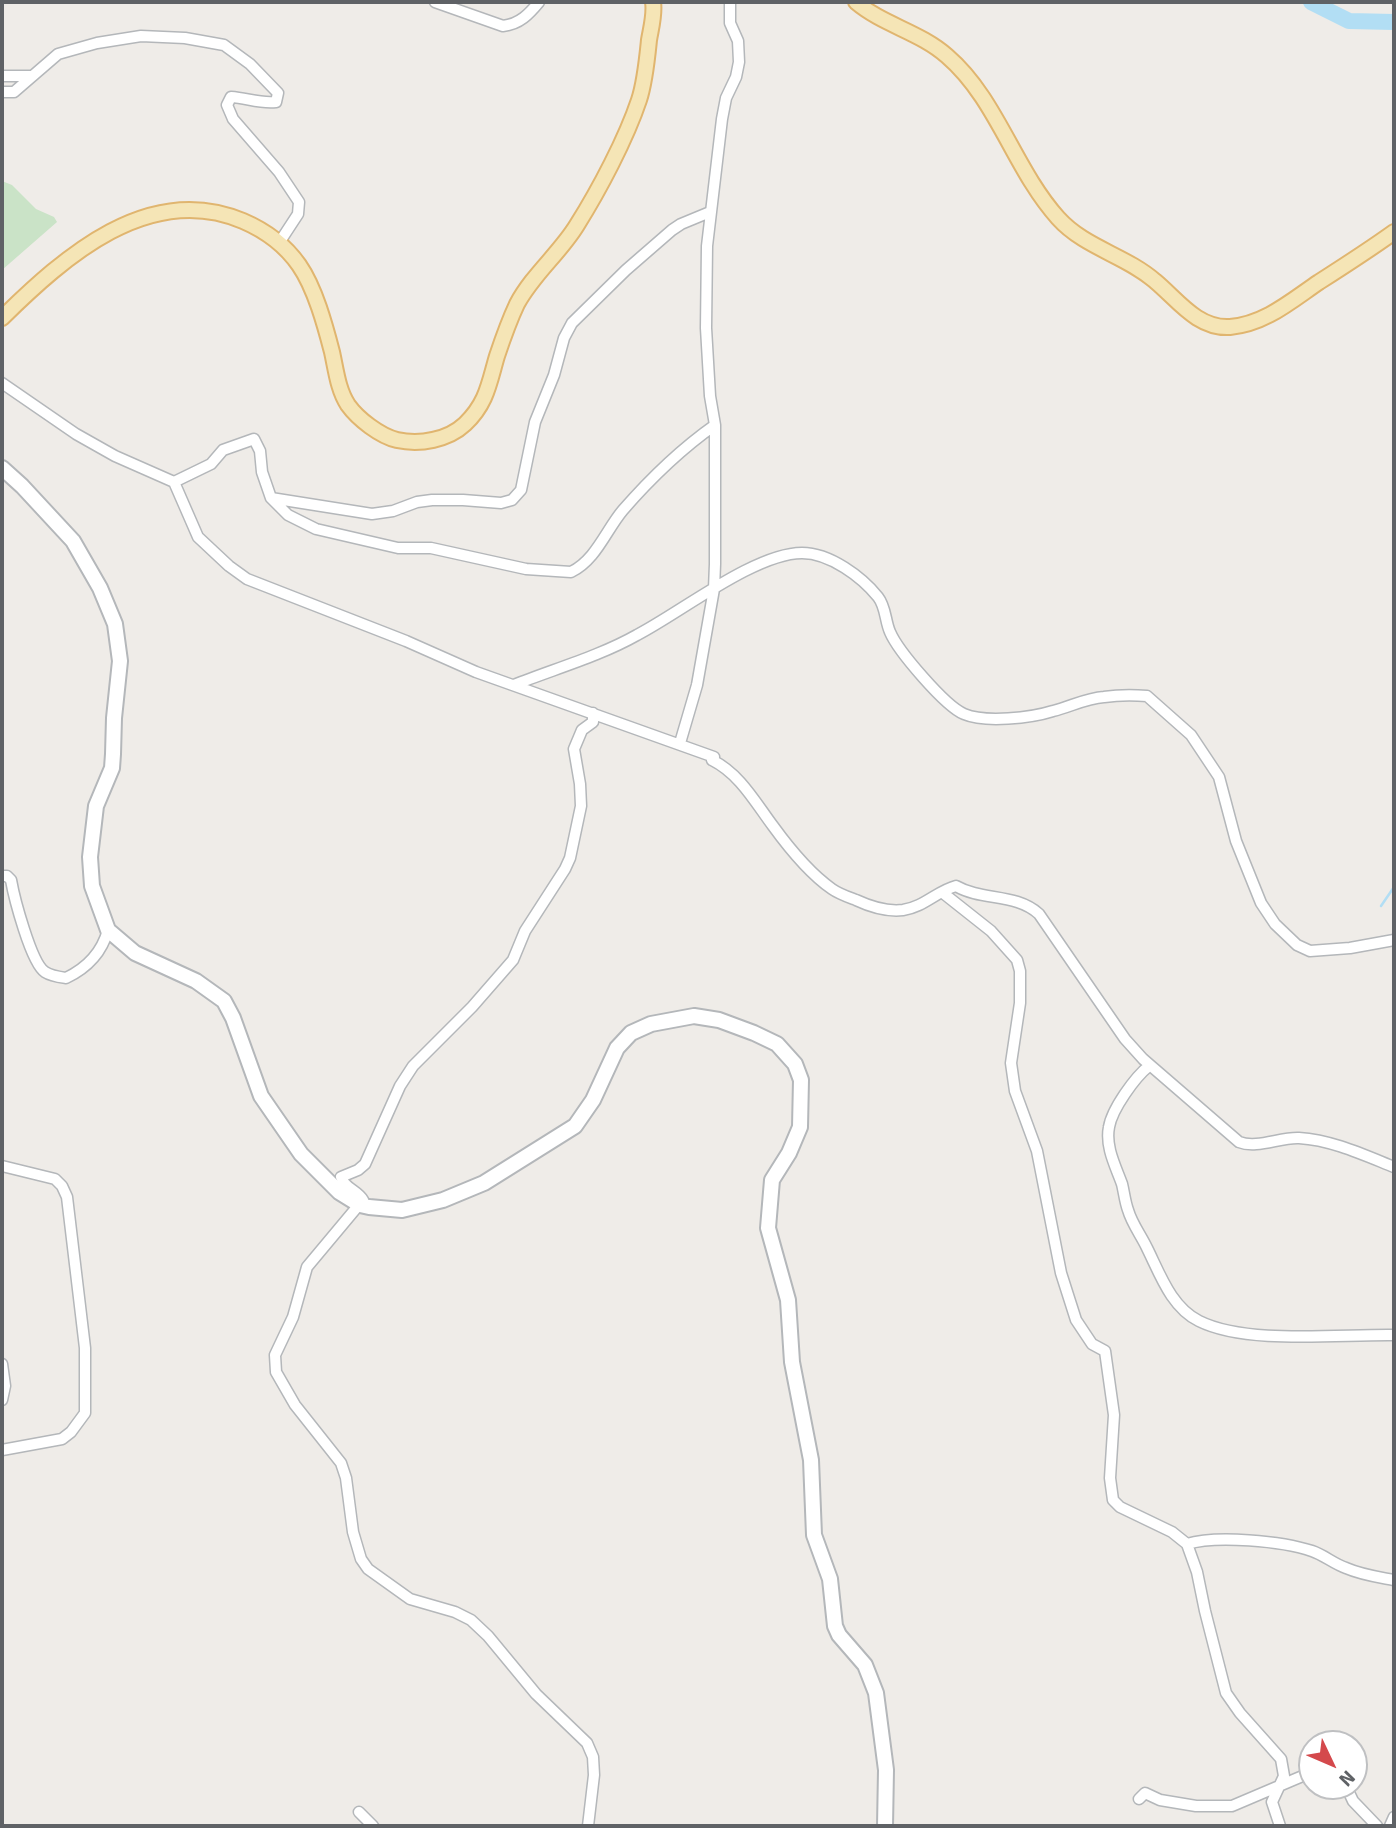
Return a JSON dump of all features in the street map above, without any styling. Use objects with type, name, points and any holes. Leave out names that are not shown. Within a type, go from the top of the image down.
[{"type":"main road","points":[[2,317],[48,274],[86,245],[116,227],[179,210],[219,211],[258,227],[279,243],[299,265],[318,305],[347,404],[356,415],[379,432],[396,440],[422,442],[454,434],[478,410],[489,390],[506,329],[519,301],[577,226],[616,152],[639,100],[653,2]]},
{"type":"main road","points":[[856,2],[870,14],[930,43],[948,57],[984,99],[1031,183],[1058,218],[1087,243],[1139,268],[1196,318],[1222,327],[1256,321],[1285,306],[1394,232]]},
{"type":"main road","points":[[2,468],[73,541],[100,588],[115,624],[120,661],[112,768],[96,806],[90,857],[92,886],[108,930],[135,953],[196,981],[224,1001],[233,1018],[261,1096],[301,1154],[333,1187],[360,1205],[395,1210],[421,1207],[484,1183],[575,1126],[585,1113],[617,1048],[631,1033],[651,1024],[681,1017],[711,1018],[777,1044],[800,1072],[801,1119],[789,1153],[772,1180],[768,1228],[788,1300],[794,1375],[811,1460],[813,1529],[831,1583],[835,1626],[839,1635],[865,1665],[876,1693],[886,1770],[885,1826]]},
{"type":"street","points":[[435,2],[503,26],[514,25],[540,2]]},
{"type":"street","points":[[680,743],[697,685],[714,589],[715,425],[710,396],[706,328],[707,246],[726,98],[739,67],[738,41],[730,23],[730,2]]},
{"type":"street","points":[[2,92],[14,92],[58,54],[97,43],[141,36],[185,38],[224,46],[250,64],[278,93],[276,102],[260,104],[250,99],[231,97],[227,105],[233,119],[279,172],[299,202],[298,214],[279,243]]},
{"type":"street","points":[[2,76],[31,76]]},
{"type":"street","points":[[271,498],[372,514],[432,500],[463,499],[501,503],[512,500],[521,490],[535,422],[554,375],[564,338],[572,323],[671,230],[681,223],[710,212]]},
{"type":"street","points":[[2,383],[76,434],[115,456],[174,482],[198,537],[239,575],[514,685],[714,757],[712,760],[726,767],[754,797],[774,828],[805,865],[833,889],[872,908],[901,911],[923,905],[956,886],[985,896],[1021,903],[1035,911],[1125,1039],[1149,1066],[1241,1143],[1248,1145],[1280,1138],[1313,1140],[1369,1156],[1394,1167]]},
{"type":"street","points":[[174,482],[205,468],[223,450],[253,439],[258,446],[262,471],[271,498],[288,515],[326,532],[398,548],[431,548],[526,569],[571,572],[593,554],[623,511],[645,486],[688,445],[715,425]]},
{"type":"street","points":[[514,685],[629,640],[714,589],[769,561],[794,553],[816,555],[850,569],[882,602],[891,635],[915,669],[950,704],[966,715],[1007,718],[1054,711],[1104,697],[1147,696],[1191,735],[1219,777],[1236,841],[1261,903],[1275,924],[1297,945],[1310,951],[1350,948],[1394,940]]},
{"type":"street","points":[[588,1826],[594,1775],[593,1757],[587,1743],[536,1695],[488,1636],[471,1620],[455,1612],[410,1599],[368,1569],[361,1559],[353,1532],[346,1478],[341,1464],[295,1405],[276,1372],[275,1356],[293,1317],[307,1268],[335,1230],[363,1200],[342,1182],[341,1177],[365,1164],[400,1086],[416,1062],[472,1007],[513,960],[525,931],[570,858],[582,795],[574,749],[582,730],[593,722],[593,713]]},
{"type":"street","points":[[2,876],[11,880],[35,959],[46,973],[66,978],[81,969],[105,943],[108,930]]},
{"type":"street","points":[[943,893],[991,931],[1017,960],[1020,996],[1011,1063],[1015,1091],[1037,1151],[1061,1273],[1076,1320],[1092,1344],[1105,1351],[1114,1415],[1111,1478],[1113,1500],[1123,1510],[1171,1532],[1187,1545],[1197,1572],[1227,1693],[1240,1713],[1279,1754],[1284,1776],[1272,1801],[1280,1826]]},
{"type":"street","points":[[1149,1066],[1139,1074],[1115,1112],[1109,1127],[1110,1147],[1128,1210],[1154,1267],[1171,1295],[1197,1320],[1236,1332],[1299,1336],[1394,1335]]},
{"type":"street","points":[[2,1167],[55,1179],[67,1197],[85,1348],[86,1398],[83,1418],[62,1439],[2,1450]]},
{"type":"street","points":[[2,1364],[5,1386],[2,1400]]},
{"type":"street","points":[[1187,1545],[1198,1541],[1237,1540],[1312,1551],[1349,1570],[1394,1580]]},
{"type":"street","points":[[1139,1799],[1145,1793],[1160,1800],[1219,1807],[1245,1801],[1298,1778]]},
{"type":"street","points":[[1353,1800],[1377,1826]]},
{"type":"street","points":[[359,1812],[373,1826]]},
{"type":"street","points":[[1390,1826],[1394,1817]]},
{"type":"green space","points":[[2,181],[12,185],[36,209],[54,217],[57,222],[2,270]]},
{"type":"waterway","points":[[1311,2],[1349,21],[1394,22]]},
{"type":"waterway","points":[[1381,906],[1394,887]]}]
